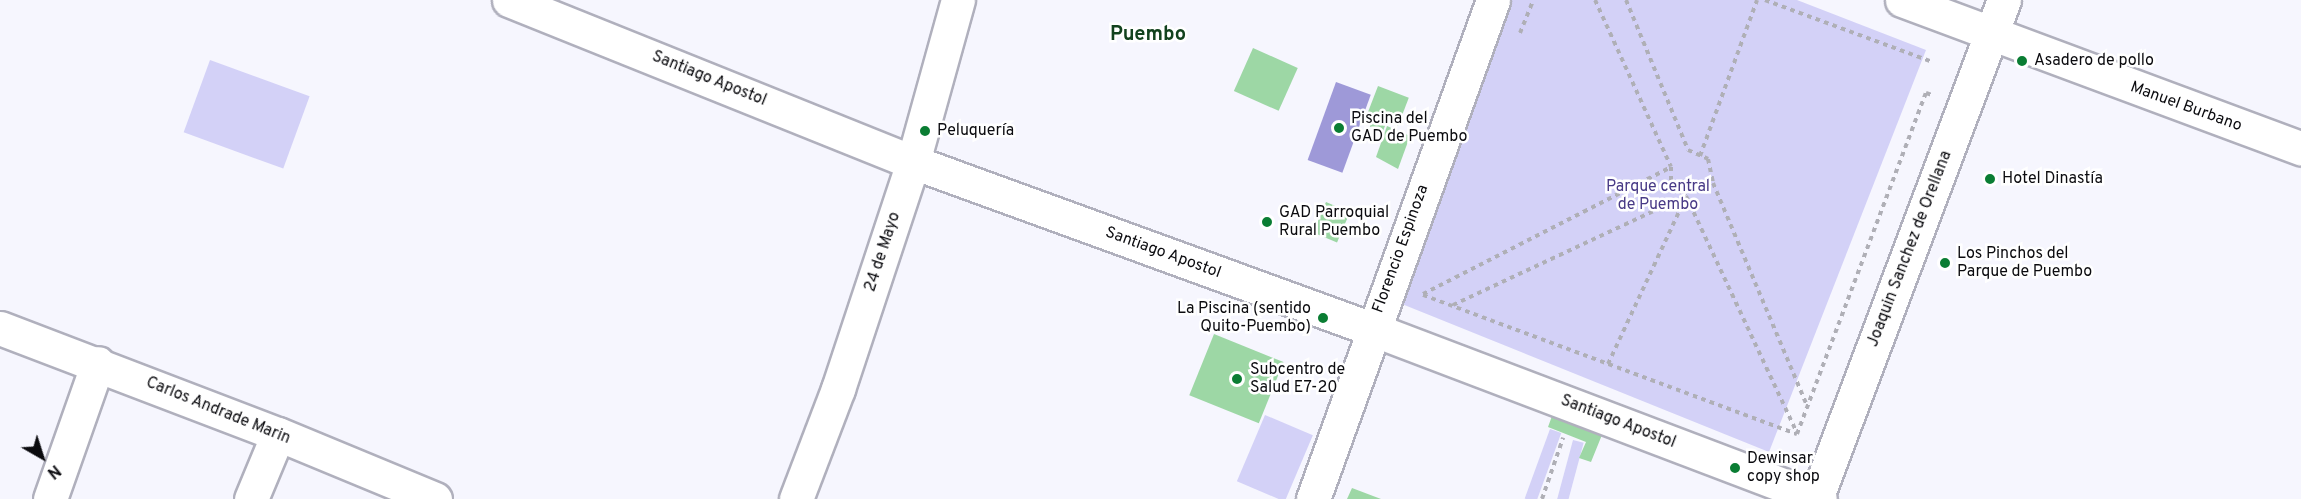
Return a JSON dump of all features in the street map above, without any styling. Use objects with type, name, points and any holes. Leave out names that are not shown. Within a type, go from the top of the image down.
[{"type":"street","name":"Santiago Apostol","points":[[509,0],[912,162],[1372,329],[1817,498]]},
{"type":"street","name":"24 de Mayo","points":[[796,499],[838,389],[912,162],[958,0]]},
{"type":"street","name":"Florencio Espinoza","points":[[1313,499],[1372,329],[1493,0]]},
{"type":"street","name":"Manuel Burbano","points":[[1902,0],[1990,35],[2301,148]]},
{"type":"street","name":"Joaquin Sanchez de Orellana","points":[[1817,498],[2004,0]]},
{"type":"street","name":"Carlos Andrade Marin","points":[[0,328],[98,363],[435,499]]},
{"type":"street","points":[[50,499],[98,363]]},
{"type":"street","points":[[251,499],[278,434]]},
{"type":"path","points":[[1516,44],[1533,0]]},
{"type":"path","points":[[1595,0],[1671,167],[1671,184],[1686,196],[1797,434]]},
{"type":"path","points":[[1626,0],[1688,150],[1708,159],[1713,183],[1808,407]]},
{"type":"path","points":[[1700,156],[1757,0]]},
{"type":"path","points":[[1765,0],[1933,62]]},
{"type":"path","points":[[1797,434],[1926,93],[1963,107]]},
{"type":"path","points":[[1422,294],[1671,167]]},
{"type":"path","points":[[1452,306],[1686,196]]},
{"type":"path","points":[[1608,364],[1686,196]]},
{"type":"path","points":[[1422,294],[1426,284]]},
{"type":"path","points":[[1422,294],[1797,434]]},
{"type":"path","points":[[1542,499],[1574,406]]},
{"type":"green space","name":"Parque central de Puembo","points":[[1507,0],[1797,0],[1926,50],[1769,452],[1392,300]]},
{"type":"green space","points":[[210,60],[310,96],[283,169],[184,132]]},
{"type":"green space","points":[[1265,415],[1313,435],[1286,499],[1279,499],[1237,481]]},
{"type":"green space","points":[[1550,429],[1561,433],[1537,499],[1525,499]]},
{"type":"green space","points":[[1573,440],[1584,443],[1569,499],[1557,499]]},
{"type":"shaded area","name":"Piscina del GAD de Puembo","points":[[1336,82],[1371,95],[1342,173],[1308,160]]},
{"type":"building","points":[[1253,48],[1298,68],[1279,111],[1234,91]]},
{"type":"building","points":[[1378,86],[1409,98],[1398,126],[1367,114]]},
{"type":"building","points":[[1373,118],[1386,123],[1383,131],[1370,126]]},
{"type":"building","points":[[1387,126],[1410,136],[1398,169],[1376,157]]},
{"type":"building","points":[[1326,202],[1350,212],[1337,243],[1313,232]]},
{"type":"building","name":"Subcentro de Salud E7-20","points":[[1214,334],[1284,362],[1259,423],[1189,395]]},
{"type":"building","points":[[1556,405],[1606,425],[1591,462],[1579,458],[1586,442],[1548,427]]},
{"type":"building","points":[[1352,488],[1381,499],[1347,499]]},
{"type":"place","name":"Asadero de pollo","points":[[2022,61]]},
{"type":"place","name":"Piscina del GAD de Puembo","points":[[1339,128]]},
{"type":"place","name":"Peluquería","points":[[925,131]]},
{"type":"place","name":"Hotel Dinastía","points":[[1990,179]]},
{"type":"place","name":"GAD Parroquial Rural Puembo","points":[[1267,222]]},
{"type":"place","name":"Los Pinchos del Parque de Puembo","points":[[1945,263]]},
{"type":"place","name":"La Piscina (sentido Quito-Puembo)","points":[[1323,318]]},
{"type":"place","name":"Subcentro de Salud E7-20","points":[[1237,379]]},
{"type":"place","name":"Dewinsar copy shop","points":[[1735,468]]},
{"type":"district","name":"Puembo","points":[[1148,35]]}]
